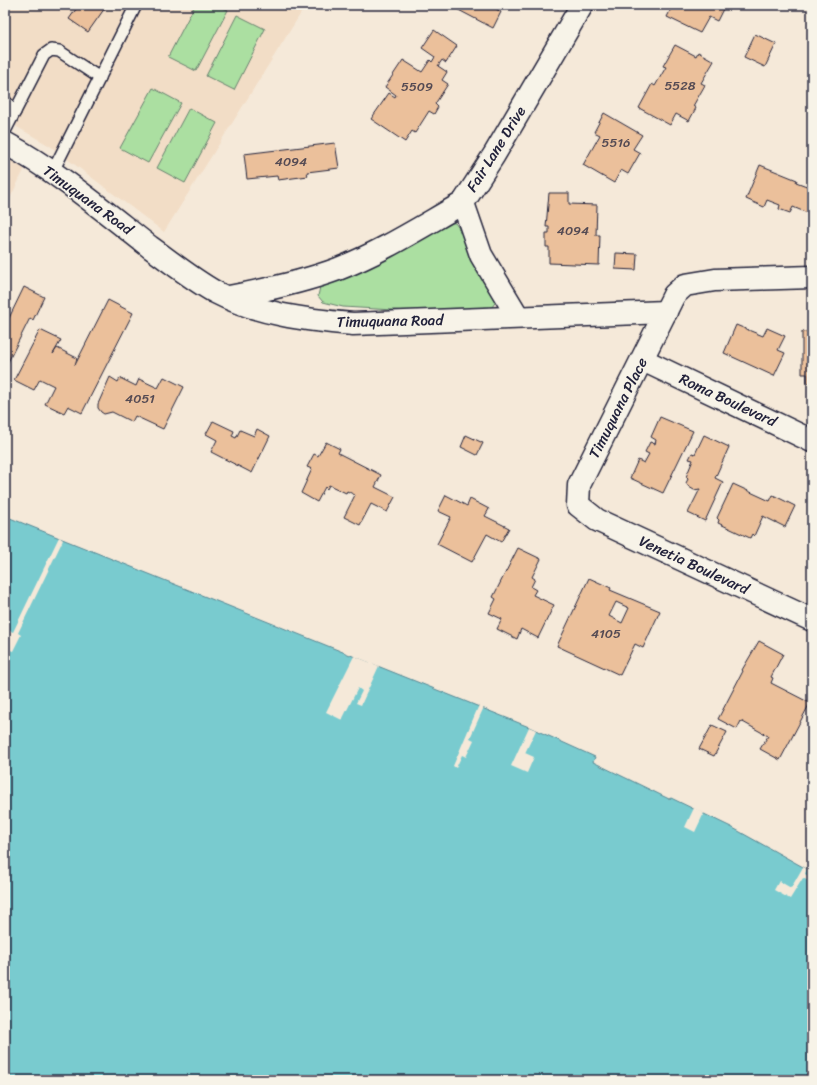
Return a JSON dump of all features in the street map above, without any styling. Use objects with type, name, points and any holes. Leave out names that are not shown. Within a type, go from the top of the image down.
[{"type":"street","name":"Fair Lane Drive","points":[[518,317],[481,254],[463,203],[494,155],[582,5]]},
{"type":"street","name":"Timuquana Road","points":[[5,143],[52,173],[169,261],[215,292],[264,311],[303,320],[352,324],[666,312]]},
{"type":"street","points":[[229,297],[276,288],[339,269],[405,236],[463,203]]},
{"type":"street","points":[[666,312],[674,295],[685,286],[715,280],[812,277]]},
{"type":"street","name":"Timuquana Place","points":[[578,505],[579,485],[666,312]]},
{"type":"street","name":"Roma Boulevard","points":[[643,360],[812,441]]},
{"type":"street","name":"Venetia Boulevard","points":[[578,505],[597,520],[812,620]]},
{"type":"lane","points":[[52,173],[136,5]]},
{"type":"lane","points":[[5,130],[44,55],[51,50],[59,51],[100,78]]},
{"type":"lane","points":[[5,101],[14,112]]},
{"type":"shaded area","points":[[5,5],[306,5],[164,232],[50,146],[5,120]]},
{"type":"shaded area","points":[[5,155],[26,166],[5,208]]},
{"type":"green space","points":[[195,5],[217,5],[228,10],[196,71],[168,57]]},
{"type":"green space","points":[[237,15],[265,29],[234,90],[206,76]]},
{"type":"green space","points":[[153,88],[181,103],[148,163],[120,148]]},
{"type":"green space","points":[[189,108],[217,123],[185,183],[157,168]]},
{"type":"green space","points":[[447,222],[455,223],[461,231],[497,300],[492,307],[476,310],[410,311],[343,307],[323,302],[318,296],[320,287],[396,250]]},
{"type":"water","points":[[5,516],[529,727],[595,757],[593,762],[731,827],[812,872],[812,1080],[5,1080]]},
{"type":"pier","points":[[59,537],[63,540],[18,633],[21,635],[13,651],[10,650],[7,656],[5,655],[5,631],[6,629],[13,632]]},
{"type":"pier","points":[[354,656],[379,666],[361,705],[356,703],[362,691],[358,688],[342,720],[326,712]]},
{"type":"pier","points":[[479,705],[484,707],[470,738],[474,740],[466,757],[462,755],[456,768],[453,766]]},
{"type":"pier","points":[[529,727],[536,730],[525,753],[534,757],[527,773],[511,766]]},
{"type":"pier","points":[[694,808],[704,813],[695,832],[685,827]]},
{"type":"pier","points":[[803,867],[807,869],[805,874],[812,878],[812,883],[803,878],[790,899],[774,890],[779,881],[791,888]]},
{"type":"building","points":[[79,5],[107,5],[88,32],[69,19]]},
{"type":"building","points":[[449,5],[498,5],[496,9],[501,12],[493,28]]},
{"type":"building","points":[[673,5],[725,5],[717,21],[709,17],[700,33],[667,17]]},
{"type":"building","points":[[434,30],[457,46],[446,63],[442,60],[438,66],[447,72],[442,80],[448,84],[435,104],[438,107],[434,114],[429,111],[415,133],[412,131],[405,142],[371,119],[389,93],[395,97],[396,95],[385,87],[403,60],[422,72],[430,60],[432,62],[435,57],[422,48]]},
{"type":"building","points":[[755,34],[776,44],[765,67],[744,57]]},
{"type":"building","points":[[675,45],[696,56],[698,52],[714,61],[701,83],[705,85],[693,106],[696,108],[689,121],[676,114],[670,125],[639,108],[652,84],[655,86],[666,67],[663,66]]},
{"type":"building","points":[[604,113],[642,135],[633,149],[640,153],[628,174],[621,170],[614,183],[583,165],[600,135],[594,132]]},
{"type":"building","points":[[335,143],[339,168],[307,172],[308,176],[278,180],[277,176],[247,179],[244,154]]},
{"type":"building","points":[[760,165],[797,180],[796,182],[812,188],[812,215],[793,207],[790,213],[779,209],[780,205],[767,200],[764,207],[746,199]]},
{"type":"building","points":[[549,193],[569,193],[569,204],[597,205],[596,235],[600,235],[599,265],[549,263],[549,247],[546,247],[546,233],[549,233],[549,227],[546,227]]},
{"type":"building","points":[[616,253],[637,254],[636,270],[615,269]]},
{"type":"building","points":[[24,287],[44,297],[33,320],[30,318],[7,364],[5,363],[5,317],[9,318]]},
{"type":"building","points":[[108,300],[133,313],[82,413],[68,406],[64,413],[45,404],[54,386],[40,379],[34,390],[14,380],[40,330],[61,340],[53,354],[57,348],[77,358],[75,365]]},
{"type":"building","points":[[736,325],[763,336],[767,328],[785,336],[778,350],[785,353],[774,376],[724,353]]},
{"type":"building","points":[[812,331],[812,383],[807,383],[807,374],[802,374],[802,332]]},
{"type":"building","points":[[110,377],[118,382],[120,378],[136,386],[139,379],[158,388],[164,377],[184,387],[163,429],[135,416],[132,422],[112,412],[104,414],[101,412],[98,408],[98,404]]},
{"type":"building","points":[[660,417],[693,431],[663,493],[630,478],[638,460],[644,463],[649,454],[645,452],[650,442],[655,444],[656,440],[651,437]]},
{"type":"building","points":[[213,421],[234,431],[232,436],[236,438],[240,430],[254,436],[257,429],[270,436],[252,473],[211,452],[217,440],[206,434]]},
{"type":"building","points":[[466,435],[483,443],[477,455],[461,447]]},
{"type":"building","points":[[704,435],[729,447],[715,478],[723,482],[705,521],[688,513],[700,489],[694,490],[686,483],[688,479],[686,477],[693,460],[689,459],[692,453],[695,454]]},
{"type":"building","points":[[326,442],[340,449],[338,453],[381,475],[375,487],[395,497],[387,512],[371,504],[360,525],[344,517],[355,495],[347,491],[346,493],[329,485],[327,489],[325,487],[317,502],[301,493],[312,469],[307,467],[314,454],[318,456]]},
{"type":"building","points":[[733,484],[770,501],[773,495],[795,506],[785,527],[763,516],[754,536],[752,534],[750,538],[718,523],[719,520],[717,518]]},
{"type":"building","points":[[446,495],[467,506],[470,499],[489,509],[485,516],[509,528],[501,542],[487,534],[472,562],[437,544],[451,517],[438,511]]},
{"type":"building","points":[[812,534],[812,546],[807,543]]},
{"type":"building","points":[[518,548],[541,559],[532,577],[535,579],[531,587],[536,590],[533,595],[554,605],[538,638],[521,629],[517,639],[497,629],[502,619],[489,613],[496,599],[493,597]]},
{"type":"building","points":[[589,578],[611,588],[610,590],[660,611],[643,648],[635,644],[620,675],[557,646]],"holes":[[[616,602],[629,608],[622,623],[609,616]]]},
{"type":"building","points":[[759,641],[783,654],[771,677],[773,678],[771,683],[810,703],[780,760],[760,749],[768,736],[741,721],[737,729],[718,719],[743,671],[742,670]]},
{"type":"building","points":[[712,725],[727,732],[714,756],[699,749]]}]
